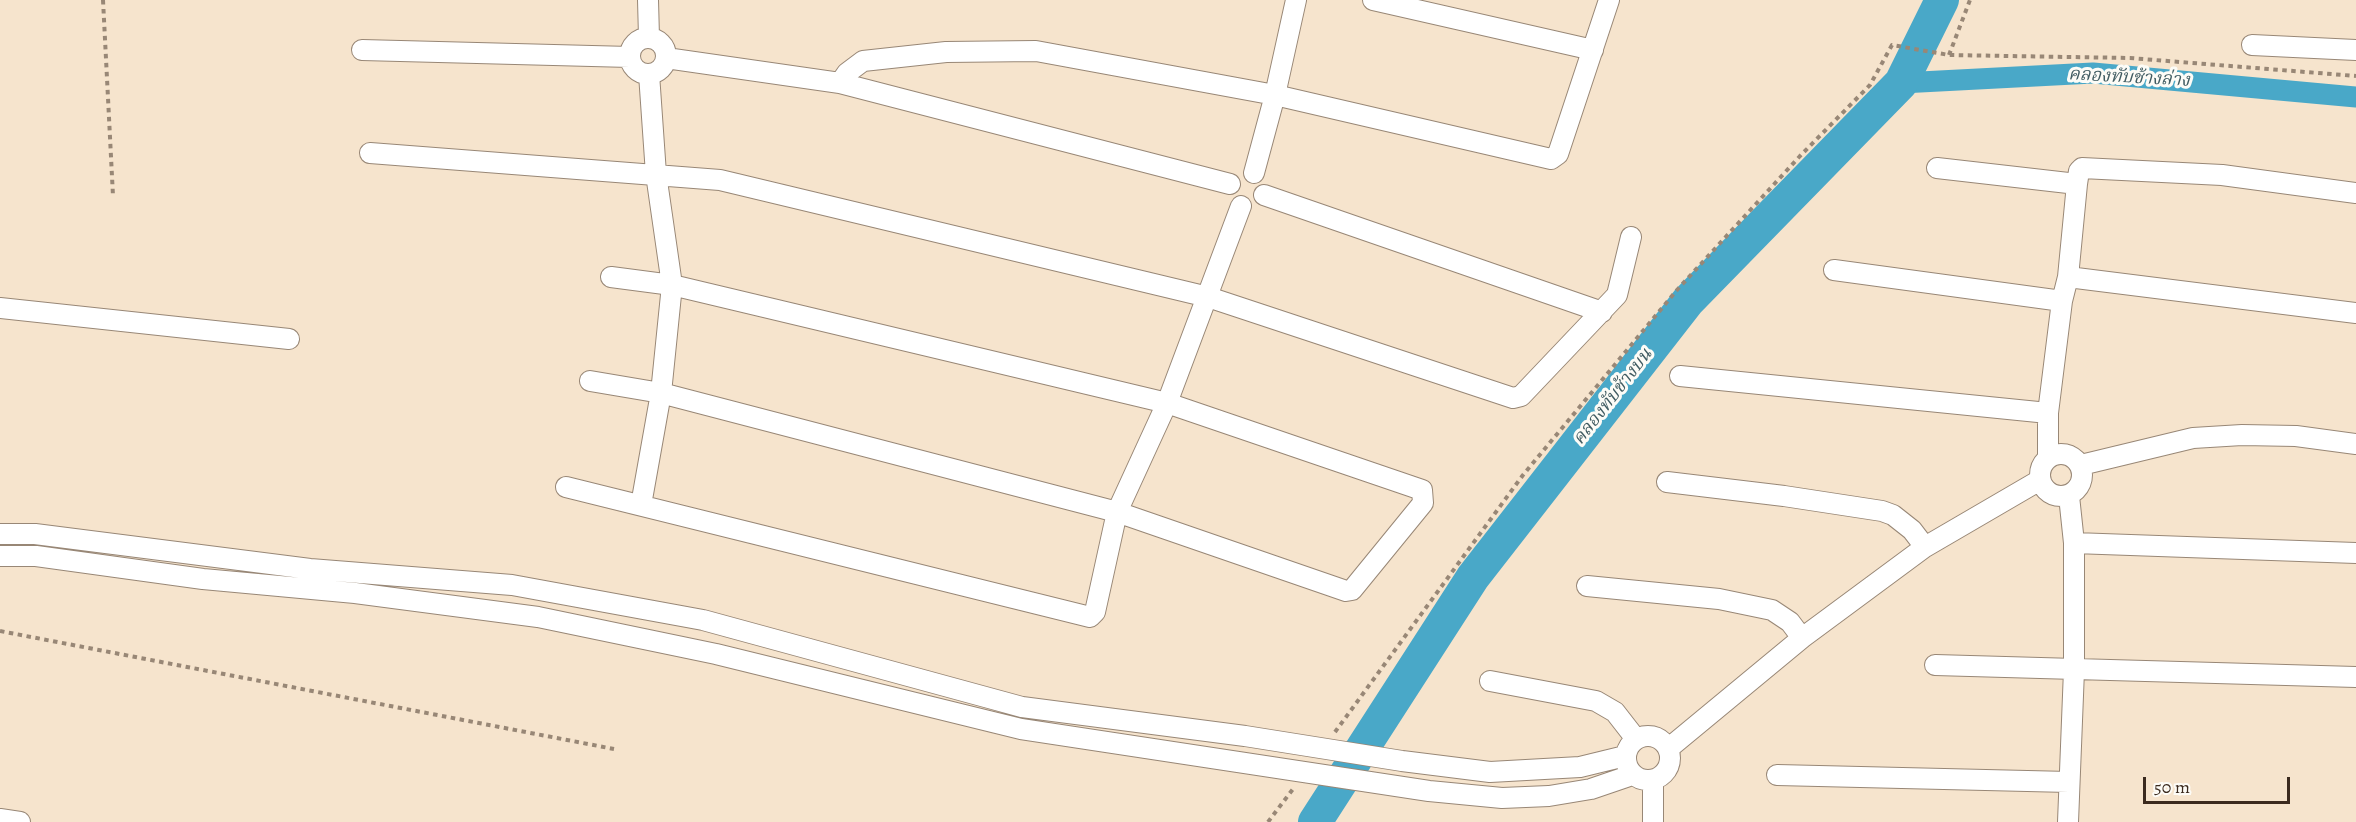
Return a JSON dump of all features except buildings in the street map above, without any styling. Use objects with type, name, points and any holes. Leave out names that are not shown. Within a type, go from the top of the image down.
[{"type":"street","points":[[648,0],[649,38]]},
{"type":"street","points":[[1254,172],[1275,95],[1296,0]]},
{"type":"street","points":[[1373,0],[1593,50]]},
{"type":"street","points":[[840,82],[847,73],[863,61],[946,52],[1036,51],[1275,95],[1551,159],[1558,154],[1609,0]]},
{"type":"street","points":[[649,38],[661,43],[666,58],[662,68],[649,74],[636,69],[630,57],[633,45],[649,38]]},
{"type":"street","points":[[2252,45],[2356,50]]},
{"type":"street","points":[[362,50],[630,57]]},
{"type":"street","points":[[666,58],[840,82],[1230,184]]},
{"type":"street","points":[[640,505],[661,393],[672,285],[656,174],[649,74]]},
{"type":"street","points":[[370,153],[720,180],[1208,297],[1513,398],[1521,396],[1617,295],[1631,237]]},
{"type":"street","points":[[1937,168],[2077,184]]},
{"type":"street","points":[[2048,458],[2060,454],[2072,456],[2081,465],[2083,477],[2079,488],[2069,496],[2057,497],[2046,491],[2040,480],[2041,468],[2048,458],[2048,413],[2062,301],[2068,277],[2077,184],[2082,168],[2222,175],[2356,193]]},
{"type":"street","points":[[1254,172],[1264,182],[1264,195],[1255,206],[1241,206],[1231,197],[1230,184],[1236,174],[1254,172]]},
{"type":"street","points":[[1264,195],[1602,312]]},
{"type":"street","points":[[566,487],[1090,617],[1095,612],[1117,512],[1167,403],[1241,206]]},
{"type":"street","points":[[1834,270],[2062,301]]},
{"type":"street","points":[[590,381],[661,393],[1117,512],[1346,591],[1352,590],[1423,503],[1422,490],[1167,403],[672,285],[611,277]]},
{"type":"street","points":[[2068,277],[2356,313]]},
{"type":"street","points":[[0,308],[289,339]]},
{"type":"street","points":[[1680,376],[2048,413]]},
{"type":"street","points":[[2081,465],[2193,438],[2296,436],[2356,444]]},
{"type":"street","points":[[1669,748],[1802,638],[1925,547],[2040,480]]},
{"type":"street","points":[[1667,482],[1784,496],[1882,512],[1893,515],[1911,530],[1925,547]]},
{"type":"street","points":[[2068,822],[2074,670],[2074,543],[2069,496]]},
{"type":"street","points":[[0,534],[35,534],[310,569],[512,585],[723,625],[1022,707],[1245,736],[1402,761],[1490,771],[1580,767],[1625,756]]},
{"type":"street","points":[[2074,543],[2356,553]]},
{"type":"street","points":[[0,556],[36,556],[203,579],[356,593],[537,617],[716,654],[1021,729],[1231,759],[1390,785],[1502,798],[1549,796],[1591,789],[1632,775]]},
{"type":"street","points":[[356,593],[358,572]]},
{"type":"street","points":[[1587,586],[1719,599],[1773,610],[1790,622],[1802,638]]},
{"type":"street","points":[[716,654],[723,625]]},
{"type":"street","points":[[1935,665],[2356,677]]},
{"type":"street","points":[[1490,681],[1596,701],[1615,712],[1636,739]]},
{"type":"street","points":[[1067,735],[1075,715]]},
{"type":"street","points":[[1648,736],[1660,739],[1669,748],[1671,762],[1665,774],[1653,781],[1642,780],[1632,775],[1625,756],[1629,746],[1636,739],[1648,736]]},
{"type":"street","points":[[1429,790],[1432,765]]},
{"type":"street","points":[[1778,775],[2069,782]]},
{"type":"street","points":[[1653,781],[1653,822]]},
{"type":"street","points":[[0,819],[20,822]]},
{"type":"path","points":[[104,0],[113,196]]},
{"type":"path","points":[[1949,56],[1970,0]]},
{"type":"path","points":[[1331,739],[1523,475],[1677,290],[1800,156],[1870,85],[1892,45],[1949,56],[2130,58],[2356,76]]},
{"type":"path","points":[[0,631],[614,749]]},
{"type":"path","points":[[1268,822],[1297,784]]},
{"type":"waterway","name":"คลองทับช้างบน","points":[[1315,822],[1473,577],[1688,301],[1901,83],[1942,0]]},
{"type":"waterway","name":"คลองทับช้างล่าง","points":[[1901,83],[2093,73],[2356,97]]}]
